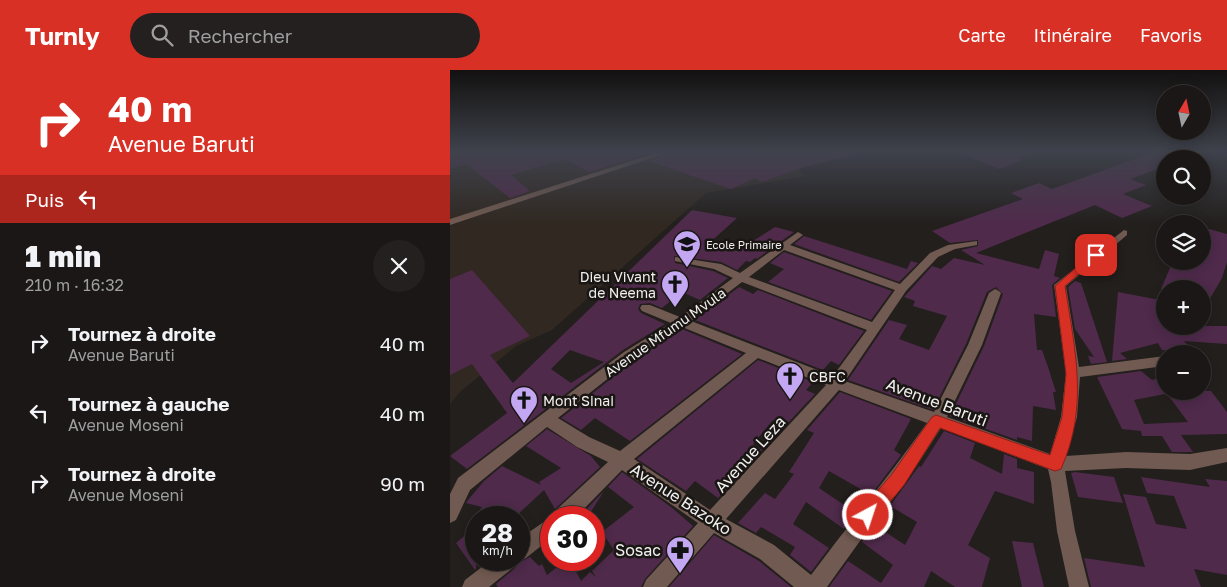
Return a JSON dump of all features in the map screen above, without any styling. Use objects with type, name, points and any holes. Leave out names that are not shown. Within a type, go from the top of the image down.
[{"type":"street","points":[[450,222],[595,175]]},
{"type":"street","points":[[1079,587],[1066,531],[1060,482],[1055,464],[1069,417],[1073,374],[1060,286],[1124,233]]},
{"type":"street","name":"Avenue Mfumu Mvula","points":[[450,514],[464,484],[629,356],[683,321],[798,235]]},
{"type":"street","name":"Avenue Leza","points":[[653,587],[836,383],[902,289],[934,255],[952,247],[974,243]]},
{"type":"street","points":[[783,246],[902,289]]},
{"type":"street","points":[[679,259],[717,266],[742,278],[875,328]]},
{"type":"street","points":[[815,587],[858,527],[898,479],[936,421],[975,345],[995,293]]},
{"type":"street","name":"Avenue Baruti","points":[[646,308],[757,350],[836,383],[1055,464],[1126,460],[1190,462],[1227,455]]},
{"type":"street","points":[[574,506],[621,460],[698,400],[757,350]]},
{"type":"street","points":[[1073,374],[1156,362]]},
{"type":"street","name":"Avenue Bazoko","points":[[547,419],[583,442],[621,460],[711,521],[767,552],[810,587]]},
{"type":"street","points":[[530,542],[540,535]]},
{"type":"street","points":[[472,587],[493,571]]},
{"type":"shaded area","points":[[450,175],[804,176],[706,193],[552,330],[516,346],[461,391],[450,404]]},
{"type":"building","points":[[480,175],[511,175],[530,191],[510,198]]},
{"type":"building","points":[[690,175],[781,175],[762,182],[755,178],[731,189]]},
{"type":"building","points":[[1090,175],[1140,175],[1130,179],[1146,185],[1123,194],[1152,206],[1122,218],[1095,205],[976,253],[1039,269],[1045,250],[1059,254],[1054,276],[1060,278],[1052,285],[1056,317],[1034,314],[1037,350],[1042,350],[1056,392],[1053,392],[1056,410],[1033,406],[1032,441],[1017,437],[1017,440],[950,416],[984,346],[1003,294],[996,287],[987,292],[966,344],[933,410],[848,380],[889,320],[907,325],[899,339],[929,350],[947,316],[913,306],[915,301],[904,297],[932,266],[941,269],[954,258],[985,265],[961,250],[978,246],[978,240],[950,243],[932,231],[1023,199],[1011,193],[1039,183],[1052,189]]},
{"type":"building","points":[[692,210],[737,218],[706,246],[737,251],[775,227],[794,232],[757,259],[755,258],[750,262],[746,261],[737,270],[721,262],[674,256],[675,263],[713,271],[728,278],[700,300],[682,292],[662,308],[650,303],[640,304],[638,309],[641,313],[665,324],[623,350],[467,469],[450,456],[507,413],[472,364],[450,375],[450,279],[472,270],[530,336],[490,355],[513,383]],"holes":[[[570,350],[604,362],[571,383],[551,369]]]},
{"type":"building","points":[[1211,230],[1227,234],[1227,262],[1222,278],[1211,297],[1211,280],[1165,280],[1169,270],[1211,270]]},
{"type":"building","points":[[804,236],[907,269],[911,261],[918,263],[899,282],[794,244]]},
{"type":"building","points":[[784,252],[892,291],[871,320],[768,282],[784,269],[770,263]]},
{"type":"building","points":[[1075,281],[1081,283],[1107,362],[1091,364],[1088,356],[1094,357],[1075,329],[1068,287]]},
{"type":"building","points":[[739,287],[753,294],[758,290],[864,331],[839,365],[831,361],[823,370],[695,320]]},
{"type":"building","points":[[1118,292],[1156,299],[1156,335],[1211,335],[1211,326],[1227,326],[1227,344],[1184,341],[1188,345],[1159,345],[1158,343],[1120,353],[1127,359],[1112,361]]},
{"type":"building","points":[[682,329],[742,354],[630,441],[595,418],[581,430],[561,418],[635,360]]},
{"type":"building","points":[[758,360],[813,382],[806,390],[815,394],[785,426],[773,420],[753,444],[762,450],[718,498],[695,481],[686,491],[637,459]]},
{"type":"building","points":[[1141,371],[1152,380],[1156,379],[1156,396],[1134,400],[1144,424],[1188,422],[1172,400],[1211,400],[1211,391],[1227,412],[1227,434],[1181,435],[1193,452],[1172,452],[1162,436],[1142,436],[1141,431],[1122,429],[1097,377]]},
{"type":"building","points":[[840,392],[911,419],[894,450],[901,455],[871,495],[829,471],[819,488],[856,513],[844,529],[806,502],[793,524],[829,548],[811,572],[790,555],[795,547],[761,527],[756,533],[738,523],[765,493],[775,499],[794,474],[789,472],[814,433],[807,430]]},
{"type":"building","points":[[547,429],[591,456],[600,467],[558,506],[553,506],[544,490],[527,506],[478,506],[466,503],[484,481],[502,466],[541,485],[539,482],[561,468],[526,446]]},
{"type":"building","points":[[944,431],[975,443],[970,458],[1002,474],[1004,454],[1017,459],[1017,468],[1034,472],[1034,504],[995,491],[968,545],[990,558],[982,587],[955,587],[931,571],[924,587],[829,587],[848,561],[881,583],[893,565],[862,542],[875,525],[905,545],[917,522],[890,506],[919,466],[921,467]]},
{"type":"building","points":[[622,472],[671,507],[693,526],[645,579],[641,587],[498,587],[496,584],[511,571],[530,571],[530,557],[540,565],[540,571],[545,571],[547,575],[552,571],[576,571],[581,581],[590,572],[596,577],[592,571],[605,571],[605,559],[614,550],[605,536],[605,530],[634,507],[608,487]]},
{"type":"building","points":[[1071,473],[1114,477],[1123,503],[1078,497]]},
{"type":"building","points":[[1141,477],[1210,487],[1205,479],[1227,481],[1227,575],[1194,569],[1201,587],[1091,587],[1084,558],[1145,567],[1123,494],[1146,497],[1156,524],[1187,529],[1174,496],[1147,493]]},
{"type":"building","points":[[604,491],[595,506],[590,506]]},
{"type":"building","points":[[465,535],[465,556],[456,543]]},
{"type":"building","points":[[714,535],[759,561],[791,587],[669,587]]},
{"type":"building","points":[[1012,541],[1033,543],[1044,587],[1022,587]]},
{"type":"place","name":"Ecole Primaire","points":[[687,268]]},
{"type":"place","name":"Dieu Vivant de Neema","points":[[675,308]]},
{"type":"place","name":"CBFC","points":[[790,400]]},
{"type":"place","name":"Mont Sinai","points":[[524,424]]},
{"type":"place","name":"Sosac","points":[[680,574]]},
{"type":"route","points":[[868,515],[898,479],[936,421],[1055,464],[1069,417],[1073,374],[1060,286],[1096,255]]}]
